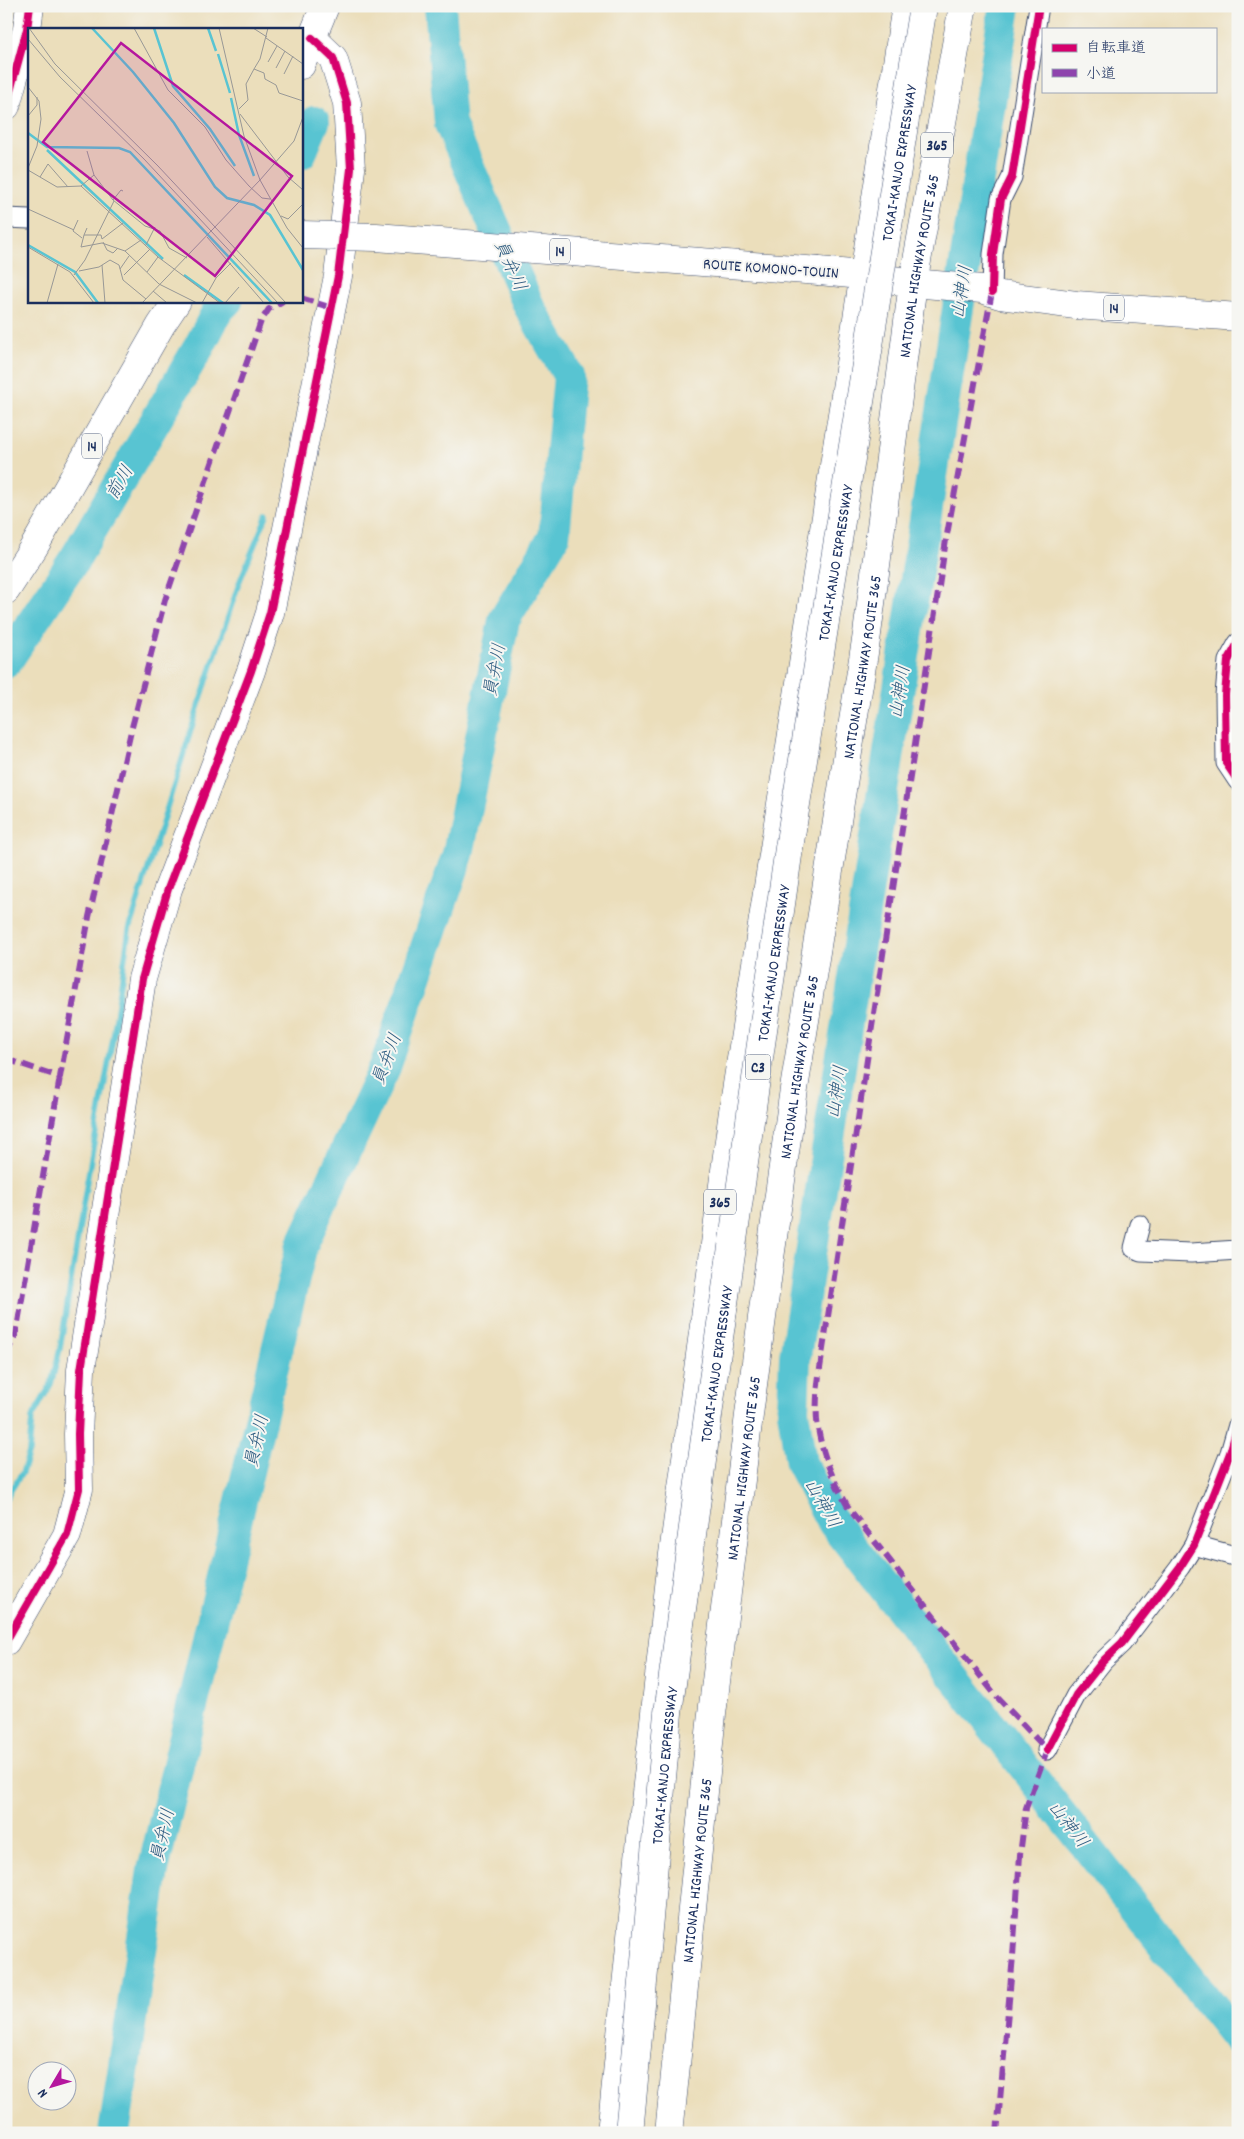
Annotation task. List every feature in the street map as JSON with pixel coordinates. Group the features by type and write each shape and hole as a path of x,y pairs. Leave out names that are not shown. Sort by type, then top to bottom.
{"main road":[{"path":"6,106 27,29 30,6"},
{"path":"302,63 325,6"},
{"name":"365","path":"611,2133 656,1699 696,1375 736,1084 862,275 906,6"},
{"name":"TOKAI-KANJO EXPRESSWAY","path":"629,2133 668,1713 709,1410 789,848 924,6"},
{"name":"NATIONAL HIGHWAY ROUTE 365","path":"669,2133 712,1714 750,1407 794,1089 922,284 962,6"},
{"path":"6,1641 67,1535 79,1489 78,1434 81,1370 142,979 168,889 251,671 270,613 338,276 351,169 347,103 333,58 312,38"},
{"name":"ROUTE KOMONO-TOUIN","path":"302,235 376,237 819,271 987,291 1000,295 1076,305 1238,317"},
{"name":"14","path":"6,590 34,547 161,325 177,302"}],"street":[{"path":"987,291 1001,198 1012,177 1039,6"},
{"path":"6,218 28,219"},
{"path":"1238,643 1228,661 1225,695 1232,762 1238,781"},
{"path":"1140,1225 1134,1248 1141,1251 1191,1253 1238,1250"},
{"path":"1047,1750 1076,1695 1103,1661 1122,1643 1180,1567 1194,1545 1230,1453 1238,1424"},
{"path":"1194,1545 1238,1557"}],"waterway":[{"name":"員弁川","path":"114,2133 153,1870 302,1245 385,1067 458,854 504,620 554,537 569,376 529,306 450,124 440,6"},
{"name":"山神川","path":"1005,6 795,1357 793,1411 801,1463 831,1520 1238,2040"},
{"name":"前川","path":"302,151 314,122"},
{"name":"前川","path":"6,662 74,560 200,345 218,310 226,302"},
{"path":"6,1498 22,1473 29,1452 32,1418 51,1384 60,1349 87,1181 113,1038 129,930 239,583 267,515"}],"marked path":[{"path":"992,292 946,540 820,1367 817,1420 821,1443 833,1478 850,1510 997,1697 1047,1750 1026,1808 1020,1855 997,2133"},
{"path":"302,298 332,308"},
{"path":"6,1059 60,1077 89,917 131,731 165,600 261,321 269,309 281,302"},
{"path":"6,1355 16,1334 60,1077"}],"cycle path":[{"path":"6,106 27,29 30,6"},
{"path":"992,292 993,254 1001,199 1012,177 1039,6"},
{"path":"6,1641 67,1535 79,1489 78,1434 81,1370 142,979 168,889 251,671 270,613 338,276 351,169 347,103 333,58 312,38"},
{"path":"1238,643 1228,661 1225,695 1226,763 1238,781"},
{"path":"1047,1750 1076,1695 1103,1661 1122,1643 1180,1567 1194,1545 1230,1453 1238,1425"}]}
